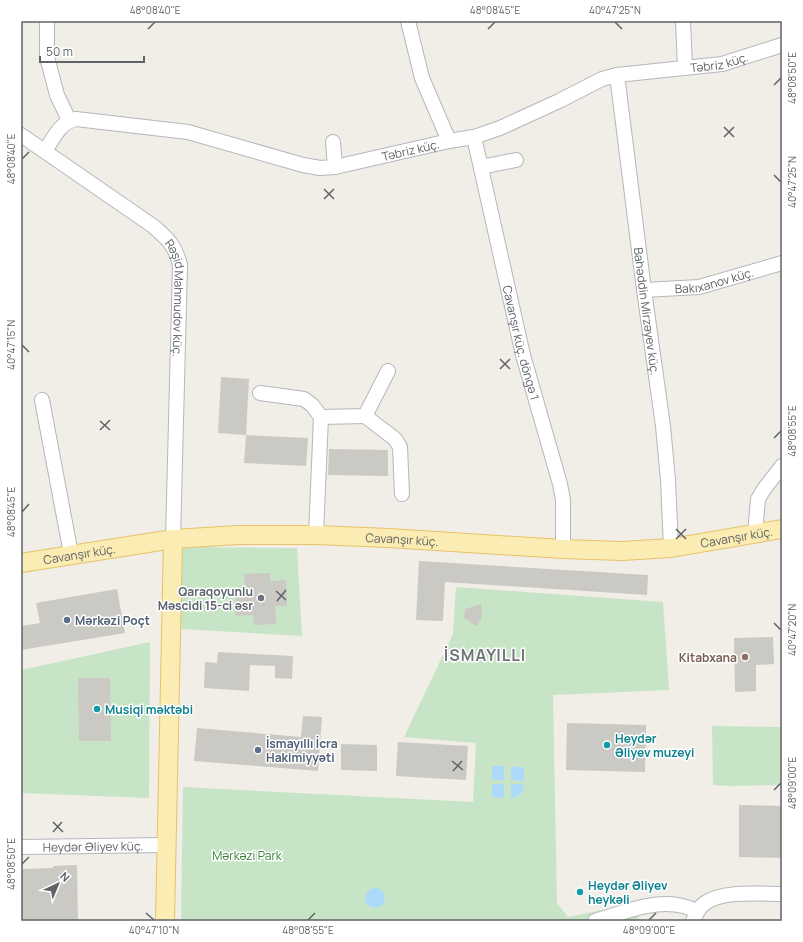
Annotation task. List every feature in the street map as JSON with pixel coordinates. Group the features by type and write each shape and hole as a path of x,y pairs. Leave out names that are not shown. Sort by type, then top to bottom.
{"main road":[{"name":"Cavanşır küç.","path":"21,563 173,539 240,535 316,535 388,538 563,549 622,551 671,548 782,529"},
{"path":"165,921 173,539"}],"street":[{"path":"45,152 61,127 69,120 57,95 47,57 47,21"},
{"path":"408,21 422,78 449,141"},
{"path":"683,21 685,67"},
{"name":"Təbriz küç.","path":"69,120 76,118 188,132 296,163 320,168 335,167 449,141 474,137 500,128 559,101 602,79 617,75 722,64 782,45"},
{"name":"Bahəddin Mirzəyev küç.","path":"617,75 663,426 668,480 671,548"},
{"name":"Rəşid Mahmudov küç.","path":"21,135 153,226 167,238 177,253 180,273 173,539"},
{"name":"Cavanşır küç. döngə 1","path":"474,137 523,355 560,484 563,507 563,549"},
{"path":"333,142 335,167"},
{"path":"481,167 516,160"},
{"name":"Bakıxanov küç.","path":"644,290 699,287 782,263"},
{"path":"365,416 388,371"},
{"path":"260,394 304,399 312,405 321,417 316,535"},
{"path":"42,400 71,554"},
{"path":"321,417 365,416 395,439 400,447 402,494"},
{"path":"754,534 758,499 782,466"},
{"name":"Heydər Əliyev küç.","path":"21,847 166,845"},
{"path":"595,921 657,905 683,906 695,916 704,904 714,898 731,895 782,894"}],"green space":[{"path":"182,547 297,548 302,636 180,629"},
{"name":"Mərkəzi Park","path":"456,587 663,602 669,690 553,695 557,903 568,917 636,903 639,921 181,921 183,787 473,802 476,743 404,737 453,634"},
{"path":"150,642 149,798 21,793 21,670"},
{"path":"712,726 782,727 782,785 713,785"}],"water":[{"path":"492,766 504,766 504,780 492,780"},
{"path":"511,767 524,767 524,781 511,780"},
{"path":"492,784 504,784 504,798 492,797"},
{"path":"511,784 524,784 521,794 517,797 511,798"},
{"path":"375,888 382,891 385,898 382,905 375,908 368,905 365,898 368,891"}],"building":[{"path":"221,377 249,379 246,435 218,433"},
{"path":"246,435 308,438 306,466 244,463"},
{"path":"329,449 388,450 388,476 328,475"},
{"path":"419,561 648,575 647,595 445,582 443,621 416,620"},
{"path":"270,573 270,581 286,580 287,606 275,606 276,624 254,625 253,615 236,616 235,594 245,594 244,574"},
{"path":"117,589 125,633 21,650 21,626 40,623 36,603"},
{"path":"481,604 481,620 476,626 464,618 465,609"},
{"path":"773,637 774,664 756,665 756,691 735,692 734,638"},
{"path":"218,652 293,656 292,679 275,678 275,666 250,665 249,691 204,688 205,662 217,663"},
{"path":"78,678 110,678 111,741 79,741"},
{"path":"303,716 322,717 318,771 194,761 197,728 301,737"},
{"path":"567,723 646,725 645,772 566,770"},
{"path":"398,742 468,746 466,780 396,776"},
{"path":"341,744 377,745 377,771 341,770"},
{"path":"739,805 782,806 782,858 739,857"},
{"path":"77,865 78,921 21,921 21,869 53,868 53,866"}],"place":[{"name":"Qaraqoyunlu Məscidi 15-ci əsr","path":"261,598"},
{"name":"Mərkəzi Poçt","path":"67,620"},
{"name":"Kitabxana","path":"745,657"},
{"name":"Musiqi məktəbi","path":"97,709"},
{"name":"Heydər Əliyev muzeyi","path":"607,745"},
{"name":"İsmayıllı İcra Hakimiyyəti","path":"258,750"},
{"name":"Heydər Əliyev heykəli","path":"580,892"}],"district":[{"name":"İSMAYILLI","path":"485,655"}]}
